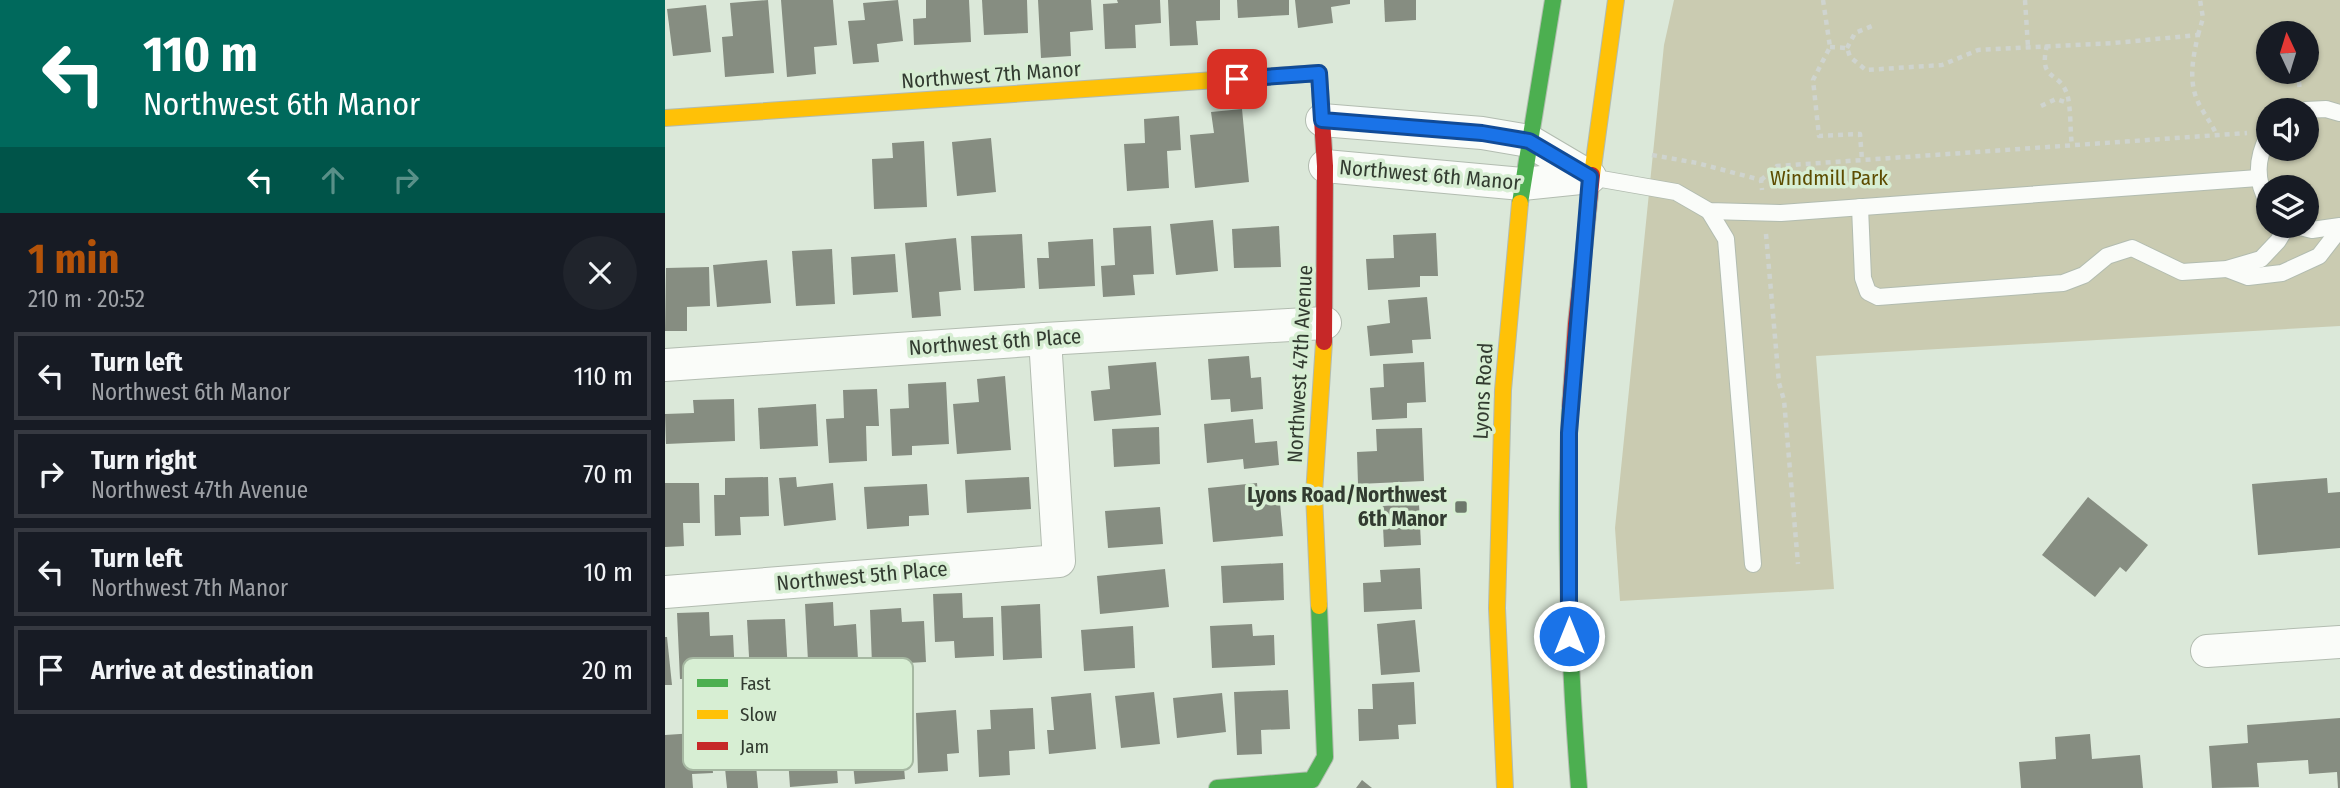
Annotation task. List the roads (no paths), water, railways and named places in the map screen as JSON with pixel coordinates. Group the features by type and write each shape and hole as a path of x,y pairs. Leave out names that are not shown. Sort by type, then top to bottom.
{"main road":[{"name":"Lyons Road","path":"1505,788 1497,608 1503,390 1522,184 1553,0"},
{"path":"1579,788 1569,674 1569,433 1590,177 1616,0"},
{"name":"Northwest 7th Manor","path":"665,118 1319,73"},
{"name":"Northwest 47th Avenue","path":"1217,788 1312,780 1325,757 1314,494 1325,323 1325,166 1319,73"}],"street":[{"name":"Northwest 6th Manor","path":"1322,120 1482,133 1529,141 1590,177"},
{"name":"Northwest 6th Manor","path":"1325,166 1522,184 1590,177"},
{"name":"Northwest 6th Place","path":"665,365 1325,323"},
{"name":"Northwest 5th Place","path":"665,592 1059,561 1045,339"},
{"path":"2207,651 2340,642"}],"lane":[{"path":"2319,109 2340,113"},
{"path":"1590,177 1677,192 1709,211 1726,239 1753,564"},
{"path":"1709,211 1764,212 1860,207 2256,178"},
{"path":"1860,207 1863,278 1868,292 1878,297 2063,283 2084,275 2107,256 2132,248 2182,272 2227,269 2261,259 2280,238"},
{"path":"2227,269 2248,277 2282,273 2319,256 2340,228"},
{"path":"2319,230 2340,228"}],"place":[{"name":"Lyons Road/Northwest 6th Manor","path":"1461,507"}],"park label":[{"name":"Windmill Park","path":"1829,178"}]}
